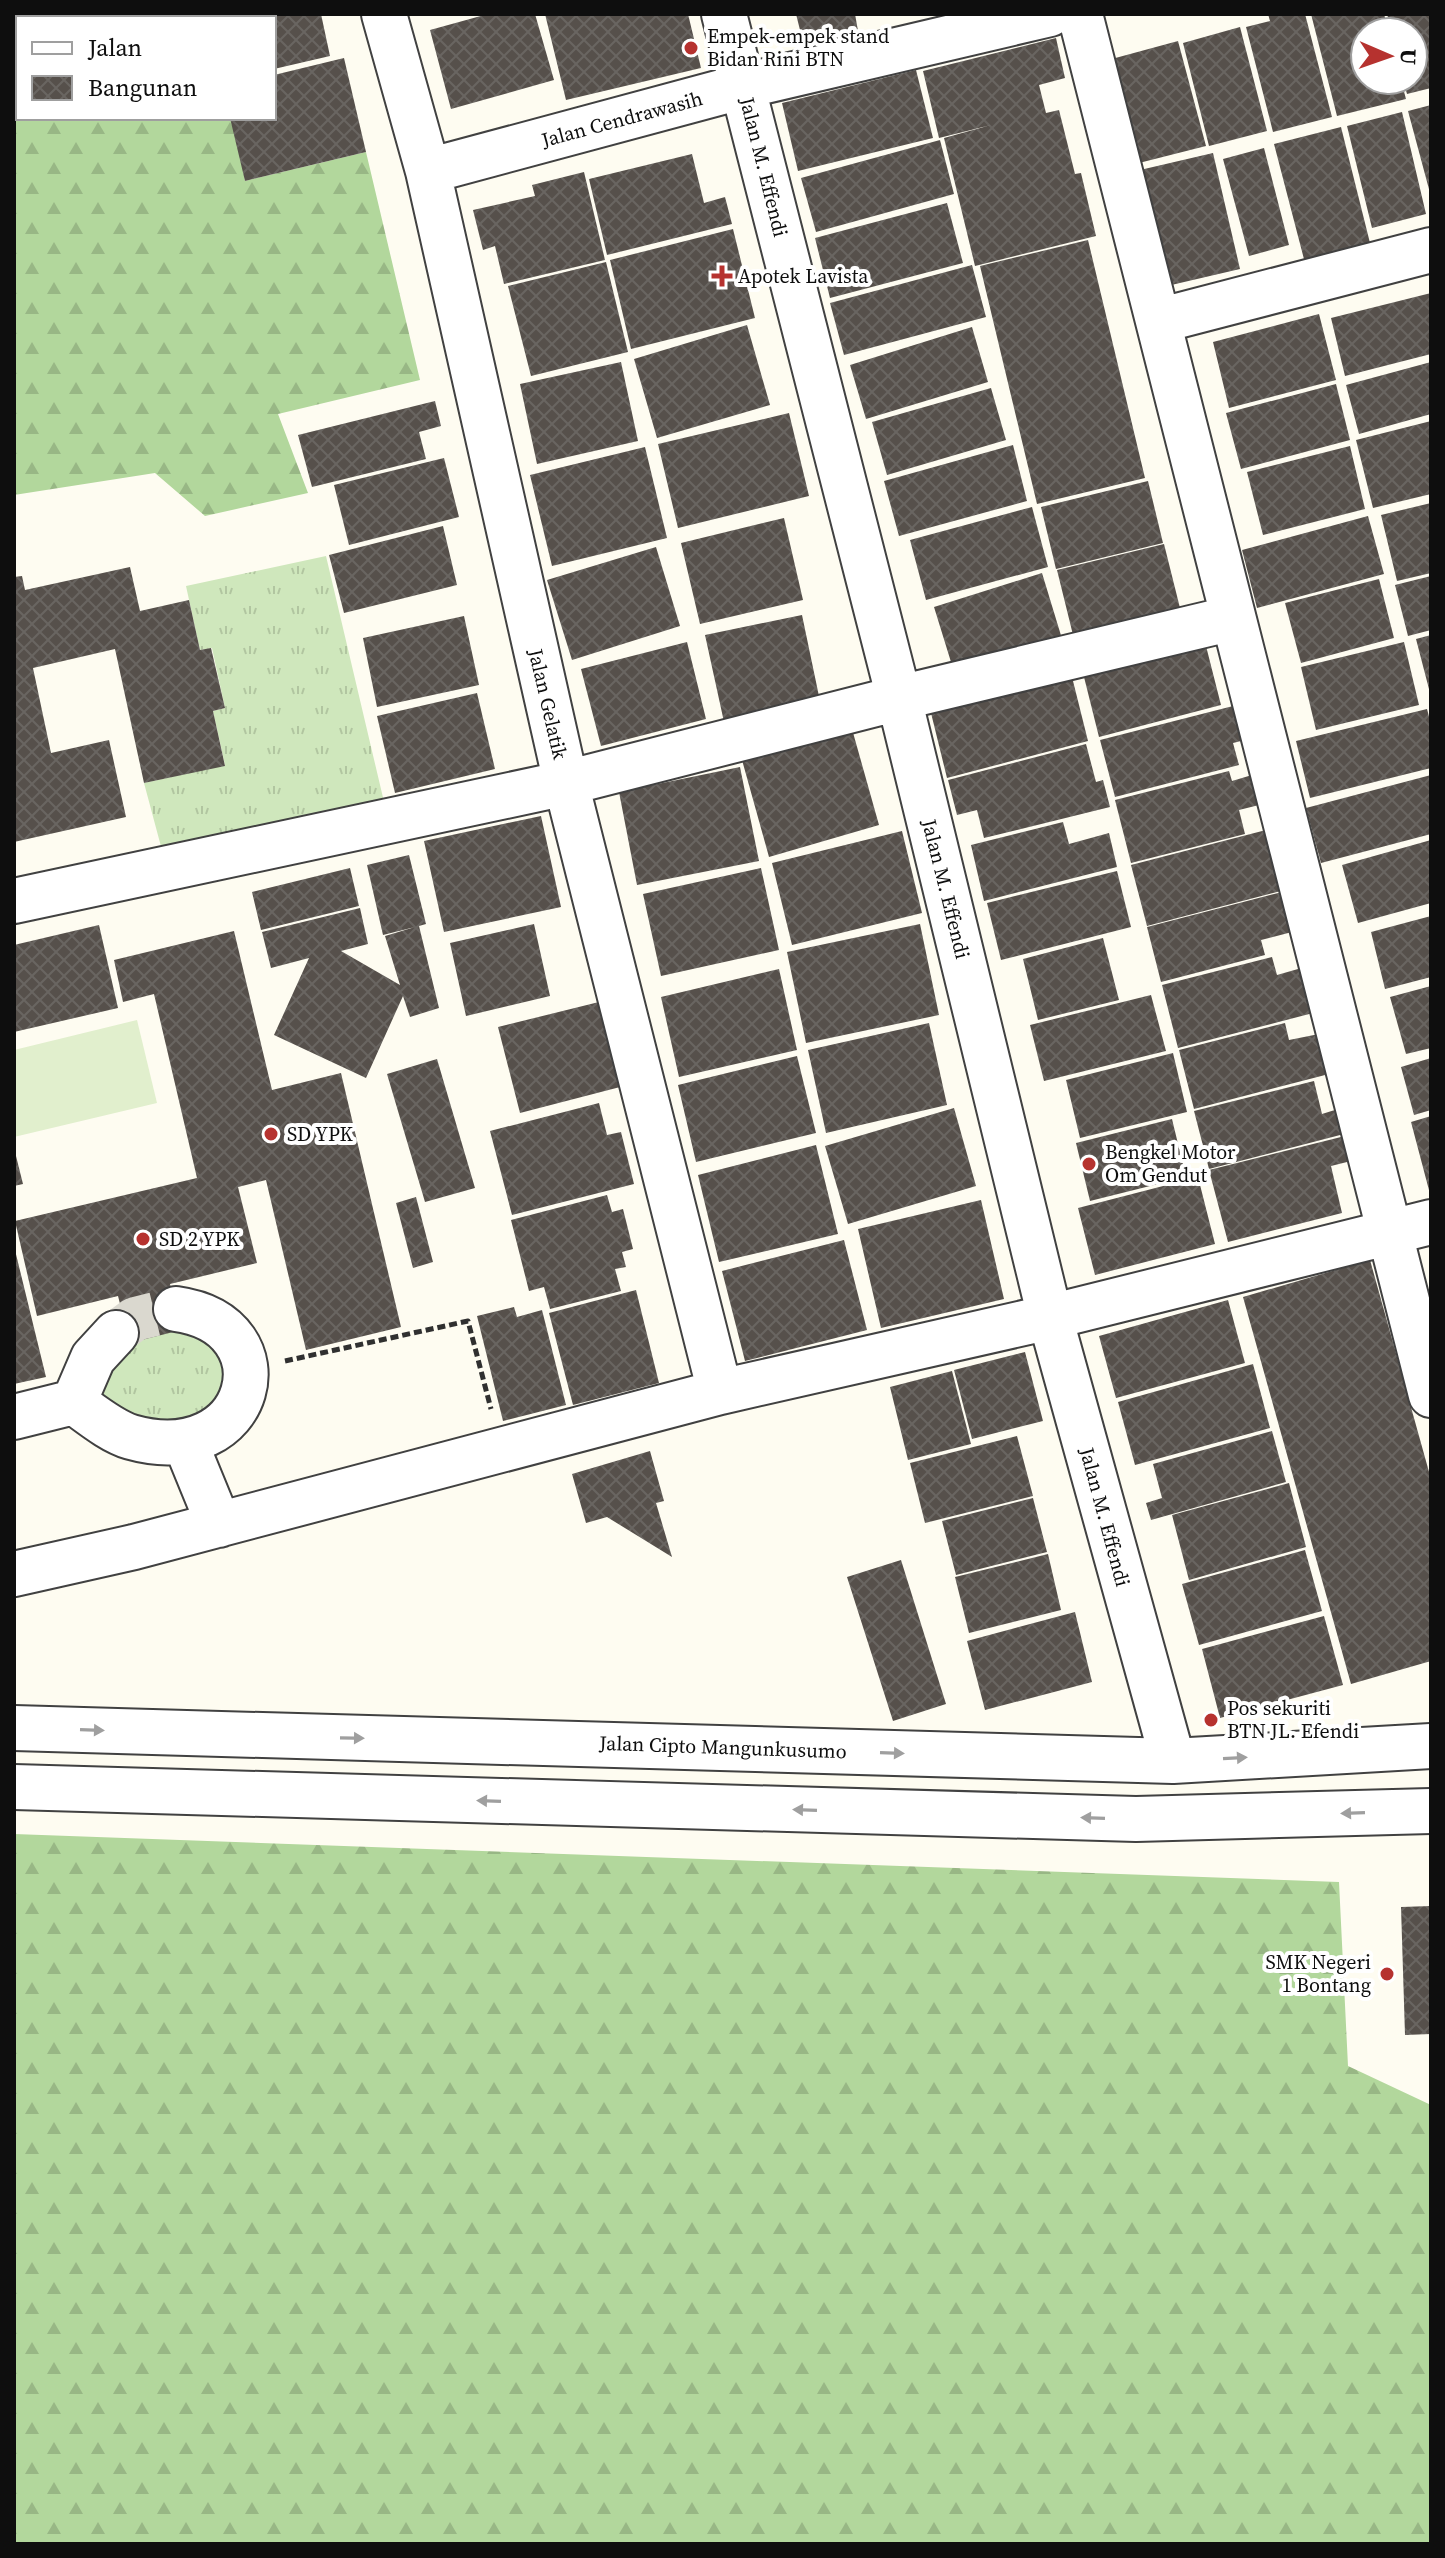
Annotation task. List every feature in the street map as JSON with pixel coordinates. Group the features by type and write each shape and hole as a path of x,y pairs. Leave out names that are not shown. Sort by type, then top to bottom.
{"street":[{"name":"Jalan Gelatik","path":"384,14 428,171 566,783 720,1392"},
{"name":"Jalan M. Effendi","path":"724,14 899,698 1050,1317 1173,1761"},
{"name":"Jalan Cendrawasih","path":"428,171 744,86 1050,14"},
{"path":"1080,14 1233,618 1410,1227 1431,1395"},
{"path":"1158,321 1431,250"},
{"path":"14,901 566,783 899,698 1233,618"},
{"path":"14,1574 134,1547 720,1392 1050,1317 1410,1227"},
{"path":"14,1417 74,1402 129,1437 185,1442 205,1437 222,1426 235,1411 244,1391 245,1371 241,1351 215,1320 197,1312 176,1309"},
{"path":"74,1402 93,1358 116,1333"},
{"path":"185,1442 219,1525"},
{"name":"Jalan Cipto Mangunkusumo","path":"14,1728 1173,1761 1431,1746"},
{"path":"534,1741 534,1802"},
{"path":"14,1787 1136,1819 1431,1811"}],"path":[{"path":"245,1371 468,1321 496,1426 531,1443"}],"green space":[{"path":"14,14 216,14 16,16 16,120 234,120 245,181 366,152 420,380 278,414 308,493 205,516 155,473 14,495"},
{"path":"326,556 385,806 163,854 144,783 225,765 213,711 225,708 212,648 200,650 186,586"},
{"path":"137,1020 157,1103 14,1137 14,1050"},
{"path":"195,1327 231,1368 215,1403 193,1421 143,1427 98,1393 121,1340"},
{"path":"14,1834 1339,1882 1348,2066 1431,2105 1431,2544 14,2544"}],"building":[{"path":"321,14 330,56 276,69 276,16 204,16"},
{"path":"488,14 535,14 554,80 451,109 430,30"},
{"path":"545,14 688,14 701,68 566,100"},
{"path":"796,14 855,14 860,42 806,54"},
{"path":"1268,14 1305,14 1332,117 1273,132 1246,27 1270,21"},
{"path":"1311,14 1384,14 1349,16 1349,96 1405,96 1406,99 1337,116"},
{"path":"1431,14 1431,88 1429,16 1388,16"},
{"path":"1240,27 1267,131 1209,146 1183,43"},
{"path":"1056,38 1065,78 1039,85 1046,113 1059,110 1075,174 1081,173 1096,236 975,266 944,138 991,125 939,138 923,71"},
{"path":"1178,41 1206,146 1135,164 1108,60"},
{"path":"344,58 366,152 245,181 230,120 276,120 276,75"},
{"path":"916,70 933,138 798,171 782,103"},
{"path":"1431,105 1431,193 1430,193 1408,111"},
{"path":"1402,112 1426,214 1372,228 1347,126"},
{"path":"1341,127 1371,247 1305,263 1274,144"},
{"path":"940,140 954,194 816,232 801,178"},
{"path":"1264,148 1289,245 1249,256 1223,159"},
{"path":"1213,153 1240,269 1167,286 1140,170"},
{"path":"692,154 704,203 725,197 732,224 607,255 589,179"},
{"path":"584,172 605,260 504,284 495,246 483,250 473,210 535,196 532,185"},
{"path":"947,203 963,263 830,298 815,238"},
{"path":"733,229 755,318 631,349 610,260"},
{"path":"1088,240 1145,478 1037,504 980,266"},
{"path":"606,262 628,352 531,376 508,286"},
{"path":"972,265 986,317 844,355 830,303"},
{"path":"1431,293 1431,354 1345,376 1331,318"},
{"path":"1319,314 1336,380 1229,408 1213,342"},
{"path":"747,325 770,405 657,438 634,359"},
{"path":"972,327 988,382 866,419 850,365"},
{"path":"621,362 638,441 537,464 520,384"},
{"path":"1431,362 1431,414 1359,434 1346,385"},
{"path":"1336,384 1350,440 1241,469 1226,413"},
{"path":"991,388 1006,440 887,475 872,422"},
{"path":"435,401 441,426 419,432 426,459 312,487 298,435"},
{"path":"789,413 809,496 678,528 658,444"},
{"path":"1431,421 1431,494 1373,508 1356,440"},
{"path":"1013,445 1027,501 899,536 884,481"},
{"path":"1350,446 1365,509 1263,535 1247,472"},
{"path":"645,447 667,538 552,566 530,475"},
{"path":"444,458 459,517 349,545 334,485"},
{"path":"1148,481 1163,543 1056,569 1041,507"},
{"path":"1431,503 1431,573 1397,581 1381,515"},
{"path":"1032,507 1048,567 926,600 910,540"},
{"path":"1368,516 1384,574 1257,608 1242,550"},
{"path":"784,518 803,600 700,624 681,543"},
{"path":"443,526 457,585 344,613 329,555"},
{"path":"1164,544 1180,608 1073,635 1057,570"},
{"path":"656,547 680,626 572,660 547,580"},
{"path":"130,567 140,611 189,600 200,650 211,648 225,708 213,711 225,766 144,783 115,649 33,668 51,753 109,740 126,817 14,842 14,577 22,576 25,590"},
{"path":"1042,573 1063,642 955,675 934,607"},
{"path":"1431,576 1431,630 1408,636 1395,585"},
{"path":"1379,579 1394,638 1301,663 1285,603"},
{"path":"802,615 820,701 724,722 705,635"},
{"path":"464,616 479,685 377,707 363,638"},
{"path":"1431,635 1431,693 1430,693 1416,639"},
{"path":"687,642 706,719 601,746 581,669"},
{"path":"1404,642 1419,705 1316,730 1301,667"},
{"path":"1206,646 1221,705 1099,737 1084,677"},
{"path":"1072,677 1088,741 947,778 931,713"},
{"path":"477,693 495,769 395,793 377,716"},
{"path":"1237,705 1245,740 1233,743 1239,765 1115,797 1100,740"},
{"path":"1427,709 1431,724 1431,768 1310,798 1296,741"},
{"path":"852,729 879,825 769,857 742,760"},
{"path":"1086,744 1096,782 1103,780 1110,807 984,838 977,810 957,815 948,780"},
{"path":"740,767 759,861 637,885 619,792"},
{"path":"1229,771 1232,781 1252,775 1259,805 1239,810 1245,834 1131,863 1115,800"},
{"path":"1431,775 1431,834 1321,863 1306,808"},
{"path":"541,816 561,907 444,932 424,841"},
{"path":"1063,822 1069,844 1109,833 1117,867 984,901 971,845"},
{"path":"1266,830 1281,891 1147,926 1131,865"},
{"path":"902,831 922,913 792,945 772,863"},
{"path":"1431,840 1431,903 1358,923 1342,865"},
{"path":"409,855 426,924 419,926 439,1008 410,1017 403,996 366,1078 274,1035 309,958 271,968 262,932 360,908 368,944 341,951 400,985 385,936 415,927 383,935 367,865"},
{"path":"350,868 359,906 261,930 252,892"},
{"path":"761,868 779,950 661,976 643,894"},
{"path":"1117,871 1131,927 1001,960 987,903"},
{"path":"1282,892 1292,932 1261,940 1265,955 1161,982 1147,927"},
{"path":"1431,916 1431,977 1385,989 1371,932"},
{"path":"534,924 550,996 466,1016 450,943"},
{"path":"920,924 939,1015 806,1043 787,952"},
{"path":"99,925 118,1008 14,1032 14,945"},
{"name":"SD YPK","path":"234,931 272,1090 341,1073 401,1327 306,1350 266,1180 238,1187 257,1263 170,1284 181,1330 130,1343 118,1296 37,1316 15,1221 197,1178 154,994 123,1002 114,960"},
{"path":"1103,938 1119,1000 1038,1020 1023,959"},
{"path":"1272,957 1277,975 1305,967 1317,1012 1178,1048 1162,985"},
{"path":"779,969 797,1050 679,1077 661,997"},
{"path":"1431,986 1431,1048 1406,1054 1390,997"},
{"path":"1151,995 1166,1051 1044,1081 1030,1025"},
{"path":"603,1001 624,1086 520,1113 498,1027"},
{"path":"929,1023 947,1105 826,1133 808,1050"},
{"path":"1285,1023 1289,1040 1319,1034 1329,1074 1194,1109 1179,1050"},
{"path":"1173,1053 1187,1112 1080,1138 1066,1080"},
{"path":"797,1056 816,1133 696,1162 678,1085"},
{"path":"1431,1058 1431,1110 1414,1115 1401,1067"},
{"path":"437,1059 475,1188 425,1202 387,1074"},
{"path":"1314,1081 1322,1114 1338,1109 1344,1134 1209,1169 1194,1111"},
{"path":"599,1103 607,1135 621,1132 634,1184 512,1215 490,1131"},
{"path":"954,1108 976,1186 848,1224 825,1146"},
{"path":"1431,1116 1431,1194 1430,1194 1411,1122"},
{"path":"1172,1119 1186,1177 1090,1201 1076,1143"},
{"path":"1345,1136 1351,1161 1331,1166 1342,1213 1228,1242 1209,1170"},
{"path":"816,1145 838,1234 719,1262 698,1175"},
{"path":"14,1153 23,1184 14,1186"},
{"path":"1198,1177 1215,1244 1095,1275 1078,1208"},
{"path":"607,1195 612,1212 623,1209 633,1249 622,1252 626,1267 615,1269 621,1291 550,1309 544,1287 529,1291 511,1220"},
{"path":"416,1197 433,1262 413,1268 396,1203"},
{"path":"981,1200 1004,1299 881,1328 858,1229"},
{"path":"844,1240 867,1330 745,1361 722,1271"},
{"path":"14,1246 46,1377 14,1384"},
{"path":"1370,1260 1431,1479 1431,1661 1351,1684 1243,1297"},
{"path":"636,1290 659,1383 573,1405 549,1313"},
{"path":"1228,1300 1245,1363 1116,1398 1099,1336"},
{"path":"514,1307 517,1317 542,1310 566,1405 503,1421 477,1316"},
{"path":"1025,1352 1043,1421 972,1439 954,1370"},
{"path":"1253,1364 1270,1428 1135,1465 1118,1402"},
{"path":"952,1371 971,1444 908,1460 890,1387"},
{"path":"1272,1431 1286,1482 1151,1520 1146,1503 1162,1498 1153,1464"},
{"path":"1017,1436 1033,1496 925,1523 910,1463"},
{"path":"650,1451 664,1501 656,1503 672,1557 607,1517 586,1523 572,1474"},
{"path":"1289,1483 1306,1547 1189,1580 1172,1515"},
{"path":"1033,1498 1047,1552 956,1575 942,1521"},
{"path":"1305,1550 1322,1611 1199,1645 1182,1584"},
{"path":"1048,1554 1061,1610 969,1633 955,1577"},
{"path":"901,1560 946,1704 893,1721 847,1577"},
{"path":"1075,1612 1092,1682 985,1710 967,1641"},
{"path":"1324,1616 1343,1685 1220,1718 1202,1649"},
{"path":"1431,1906 1431,2034 1405,2035 1401,1907"}],"tunnel":[{"path":"116,1333 135,1319 176,1309"}],"place":[{"name":"Empek-empek stand Bidan Rini BTN","path":"691,48"},
{"name":"Apotek Lavista","path":"722,276"},
{"name":"SD YPK","path":"271,1134"},
{"name":"Bengkel Motor Om Gendut","path":"1089,1164"},
{"name":"SD 2 YPK","path":"143,1239"},
{"name":"Pos sekuriti BTN JL. Efendi","path":"1211,1720"},
{"name":"SMK Negeri 1 Bontang","path":"1387,1974"}]}
